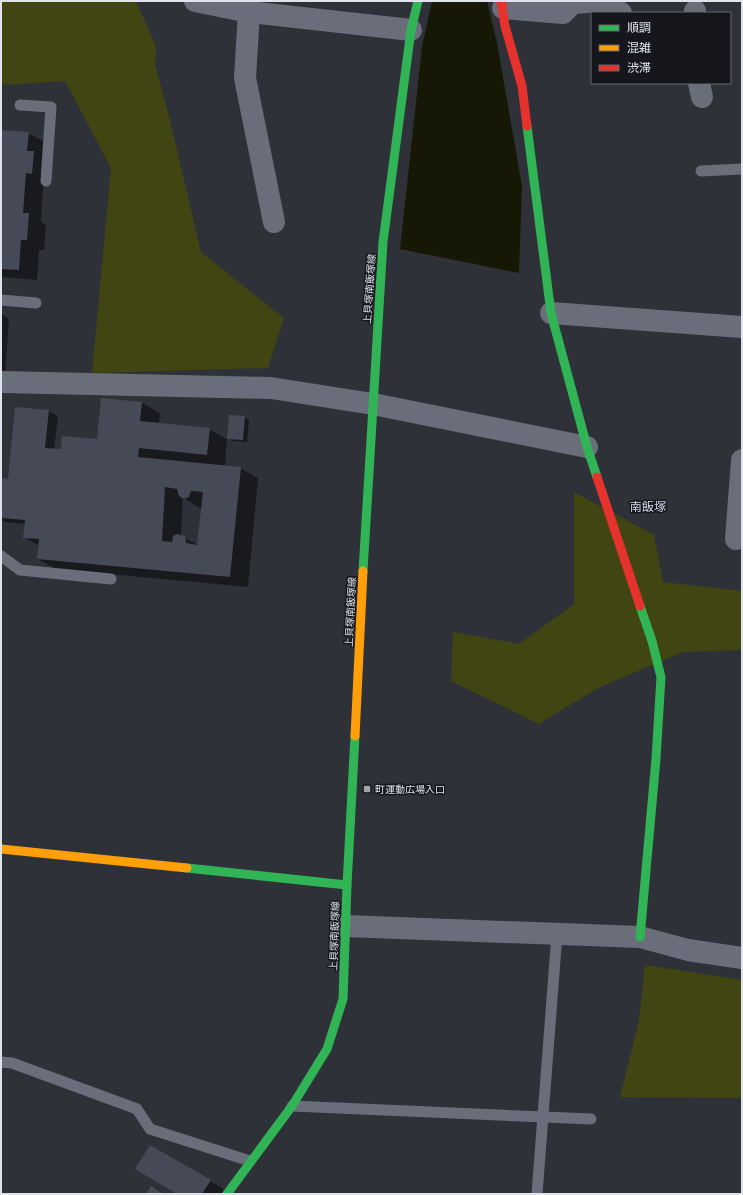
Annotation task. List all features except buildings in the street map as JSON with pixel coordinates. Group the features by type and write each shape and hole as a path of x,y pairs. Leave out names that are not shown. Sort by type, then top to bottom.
{"street":[{"path":"194,1 249,12 411,30"},
{"name":"上貝塚南飯塚線","path":"228,1194 250,1161 292,1106 327,1049 343,999 347,885 383,242 411,30 418,1"},
{"path":"619,12 602,1 573,2 563,13 502,4 505,26 522,86 550,313 587,447 652,641 661,677 656,760 640,937"},
{"path":"249,12 245,78 274,222"},
{"path":"550,313 742,327"},
{"path":"1,382 271,388 373,404 587,447"},
{"path":"736,539 742,460"},
{"path":"1,849 347,885"},
{"path":"345,926 640,937 688,950 742,958"}],"lane":[{"path":"20,105 51,107 46,181"},
{"path":"701,171 742,169"},
{"path":"1,300 36,303"},
{"path":"1,556 20,570 111,579"},
{"path":"537,1194 557,934"},
{"path":"1,1062 12,1063 137,1109 150,1128 250,1161"},
{"path":"292,1106 591,1119"}],"green space":[{"path":"1,1 136,1 156,47 155,64 170,120 201,252 284,318 268,368 92,373 111,168 65,81 1,85"},
{"path":"574,492 654,535 663,582 742,591 742,650 683,652 598,688 539,724 451,681 453,632 519,644 574,604"},
{"path":"645,965 742,980 742,1098 620,1097 639,1020"}],"shaded area":[{"path":"432,1 487,1 497,43 522,186 519,273 400,249 422,47"}],"traffic: fast":[{"path":"363,571 383,242 411,30 418,1"},
{"path":"527,126 551,313 587,447 597,477"},
{"path":"640,606 652,641 661,677 656,759 640,937"},
{"path":"227,1194 292,1106 327,1049 343,999 347,885 355,736"},
{"path":"187,868 347,885"}],"traffic: slow":[{"path":"355,736 363,571"},
{"path":"1,849 187,868"}],"traffic: jam":[{"path":"501,1 505,26 522,86 527,126"},
{"path":"597,477 640,606"}],"place":[{"name":"町運動広場入口","path":"367,789"}],"district":[{"name":"南飯塚","path":"648,506"}]}
